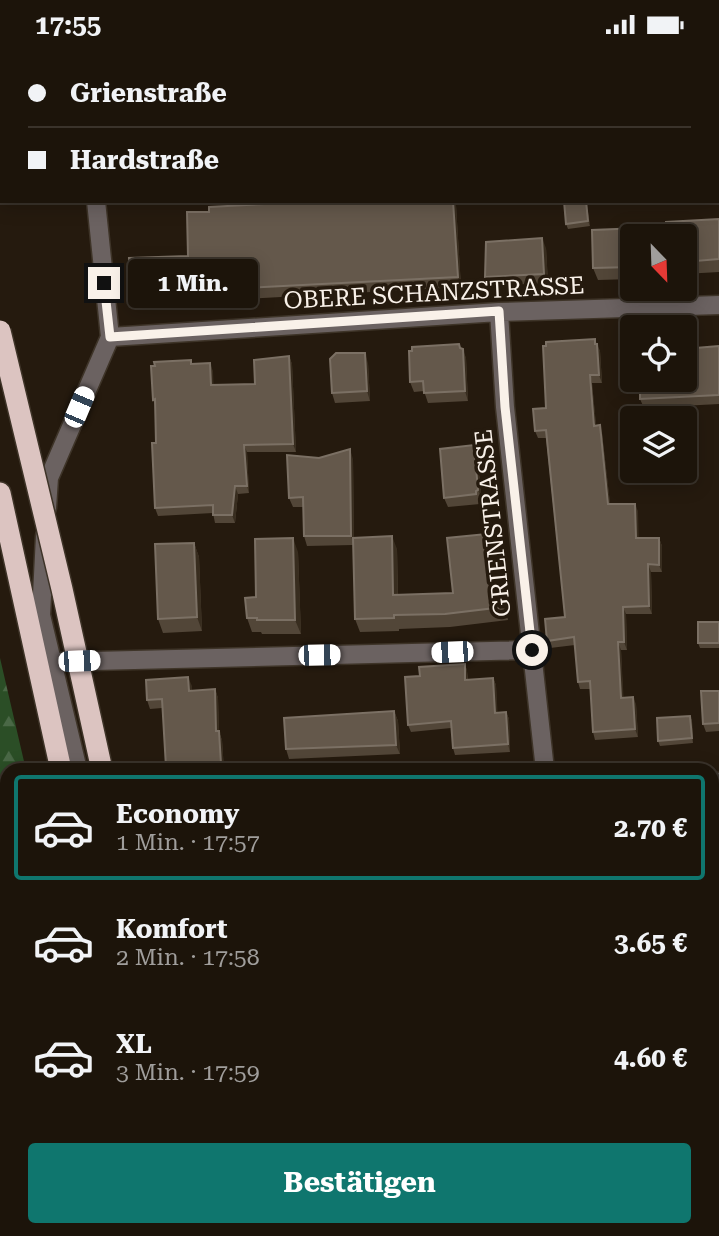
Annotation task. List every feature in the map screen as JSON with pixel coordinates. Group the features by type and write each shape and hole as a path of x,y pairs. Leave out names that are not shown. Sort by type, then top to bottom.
{"highway":[{"path":"0,331 100,763"},
{"path":"0,493 59,763"}],"street":[{"path":"76,763 41,615 48,478 110,337 96,203"},
{"name":"OBERE SCHANZSTRASSE","path":"110,337 499,311 719,305"},
{"name":"GRIENSTRASSE","path":"499,311 505,407 544,763"},
{"path":"53,661 532,650"}],"green space":[{"path":"0,658 24,763 0,763"}],"building":[{"path":"453,203 458,277 131,294 129,258 188,256 187,212 209,212 209,207"},
{"path":"564,203 586,203 588,221 566,224"},
{"path":"719,219 719,259 697,261 697,224 666,222"},
{"path":"620,229 620,267 593,268 592,230"},
{"path":"542,238 544,274 485,277 486,242"},
{"path":"595,339 599,375 590,375 594,426 600,425 608,504 635,504 636,538 659,538 659,565 648,564 649,606 623,607 624,642 618,642 621,698 633,697 635,729 593,732 590,681 578,682 574,637 547,641 545,619 565,617 546,430 535,431 533,409 546,408 543,346 546,346 546,342"},
{"path":"459,344 463,349 465,391 424,393 423,381 410,382 409,351 412,351 412,347"},
{"path":"719,346 719,395 640,399 640,392 697,392 697,348"},
{"path":"336,353 365,353 367,391 332,393 330,359"},
{"path":"289,356 293,444 244,445 247,486 235,486 232,515 213,515 213,505 155,508 152,443 156,443 155,399 153,400 151,366 155,366 154,362 191,360 191,364 210,363 211,385 255,384 254,360"},
{"path":"474,445 478,490 476,494 444,498 440,449"},
{"path":"350,449 351,536 304,536 303,497 289,498 287,455 319,458"},
{"path":"486,534 493,593 502,592 503,607 445,614 355,619 353,538 392,536 393,595 453,593 447,538"},
{"path":"293,538 295,620 247,618 245,598 256,597 255,539"},
{"path":"194,543 197,617 158,619 155,544"},
{"path":"698,622 719,622 719,643 698,643"},
{"path":"465,664 465,680 493,678 495,713 506,712 508,744 453,748 451,721 408,725 405,677 420,676 419,667"},
{"path":"188,677 189,691 215,689 216,731 219,731 221,763 166,763 162,699 147,700 146,680"},
{"path":"701,691 719,691 719,723 703,724"},
{"path":"394,711 396,745 286,749 284,718"},
{"path":"690,716 692,738 658,741 657,718"}],"route":[{"path":"104,283 110,337 499,311 505,407 532,650"}]}
